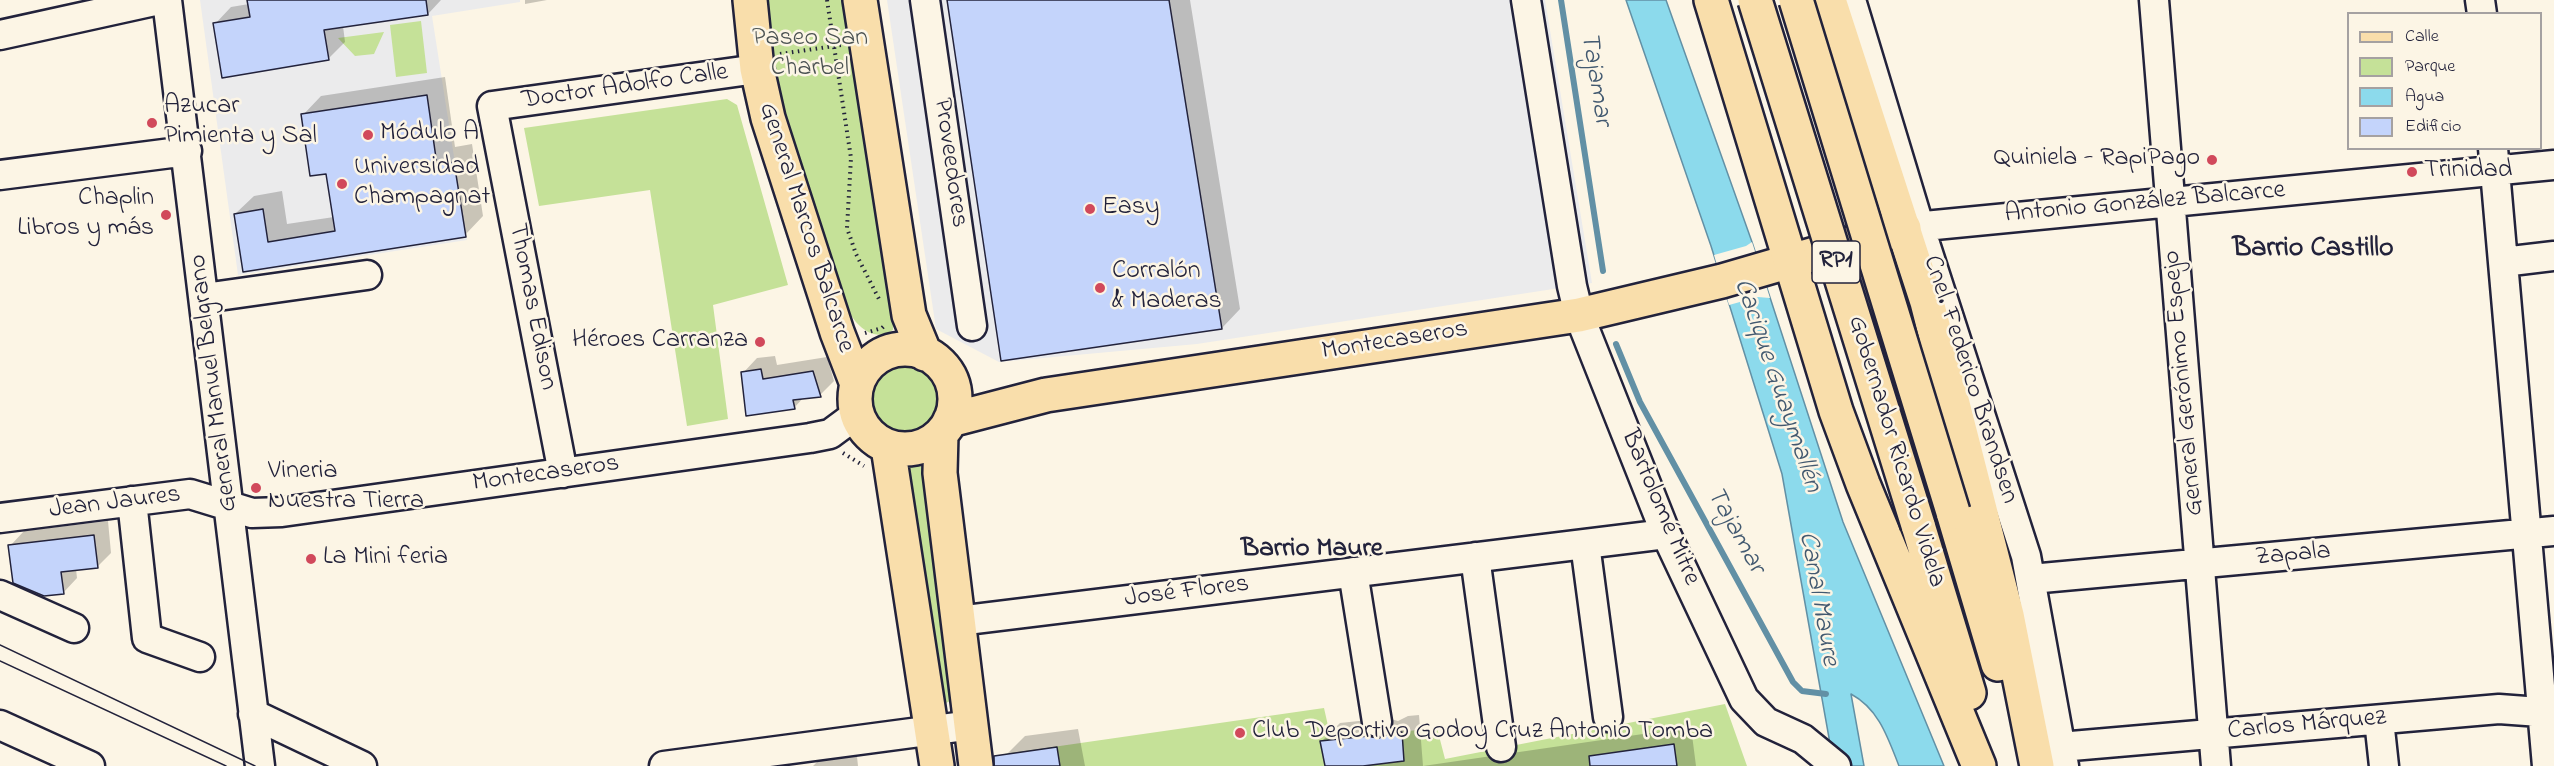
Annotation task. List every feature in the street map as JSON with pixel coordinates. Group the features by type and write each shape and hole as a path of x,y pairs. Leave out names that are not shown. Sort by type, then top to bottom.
{"main road":[{"name":"General Marcos Balcarce","path":"750,0 756,63 768,118 857,399"},
{"path":"860,0 909,315 932,358 954,388 954,409 945,427 940,473 976,766"},
{"path":"1711,0 1754,272 1836,411 1863,484 1979,766"},
{"name":"Gobernador Ricardo Videla","path":"1755,0 1991,766"},
{"name":"Gobernador Ricardo Videla","path":"1796,0 2029,766"},
{"path":"1829,0 1912,227 1927,302 1996,568 2054,760"},
{"name":"Antonio González Balcarce","path":"1754,272 1912,227"},
{"name":"Montecaseros","path":"945,427 1046,395 1580,315 1754,272"},
{"path":"932,358 904,350 885,354 866,368 857,399 868,434 888,447 907,449 919,447 945,427"},
{"name":"Montecaseros","path":"932,358 984,389 1046,395"},
{"path":"888,447 937,766"}],"street":[{"path":"0,35 159,0"},
{"name":"General Manuel Belgrano","path":"167,0 260,766"},
{"name":"Proveedores","path":"925,0 972,326"},
{"name":"Bartolomé Mitre","path":"1526,0 1572,286 1580,315 1666,534 1744,699 1766,722 1803,739 1835,765"},
{"name":"Cnel. Federico Brandsen","path":"1851,0 1912,227 2026,556 2031,579 2054,760"},
{"name":"General Gerónimo Espejo","path":"2154,0 2216,766"},
{"name":"Doctor Adolfo Calle","path":"492,106 756,63"},
{"name":"Thomas Edison","path":"492,106 563,473"},
{"path":"0,175 187,151"},
{"path":"2494,160 2526,534 2548,714 2547,766"},
{"name":"Antonio González Balcarce","path":"1912,227 2171,202 2494,160 2554,165"},
{"path":"2503,262 2554,256"},
{"path":"204,298 367,275"},
{"name":"Montecaseros","path":"229,504 252,513 266,514 830,434 857,399"},
{"name":"Jean Jaures","path":"0,518 190,494 229,504"},
{"path":"132,501 147,638 200,657"},
{"name":"Zapala","path":"2031,579 2554,531"},
{"name":"José Flores","path":"958,621 1666,534"},
{"path":"1585,544 1608,717"},
{"path":"1474,557 1501,747"},
{"path":"1353,572 1377,722"},
{"path":"0,595 74,628"},
{"name":"Carlos Márquez","path":"2054,760 2213,734 2499,709 2548,714"},
{"path":"253,714 362,766"},
{"path":"2379,720 2384,766"},
{"path":"0,725 90,766"},
{"path":"664,766 972,725"}],"path":[{"path":"756,63 867,40"}],"shaded area":[{"name":"Universidad Champagnat","path":"200,0 520,0 520,2 432,16 467,240 238,275"},
{"path":"887,0 1545,0 1592,283 1197,344 999,362 936,329"}],"green space":[{"name":"Paseo San Charbel","path":"763,0 845,0 893,322 893,330 886,334 878,335 865,330 849,313 846,306 769,67"},
{"path":"421,21 427,73 396,77 390,25"},
{"path":"384,32 374,54 355,56 338,38"},
{"path":"727,99 737,105 788,285 713,305 728,419 687,426 650,190 539,206 524,128"},
{"path":"905,362 926,368 936,378 942,399 936,420 926,430 905,436 884,430 874,420 868,399 874,378 884,368"},
{"path":"926,459 952,700 944,704 940,704 905,462"},
{"name":"Club Deportivo Godoy Cruz Antonio Tomba","path":"1725,704 1747,766 1006,766 1004,754 1324,708 1331,739 1437,728 1445,759"}],"water":[{"path":"1626,0 1666,0 1752,242 1843,522 1944,766 1899,766 1876,716 1861,700 1851,694 1864,766 1834,766 1782,474 1711,246"}],"pier":[{"path":"1752,242 1770,298 1758,297 1729,305 1714,255 1746,246"}],"building":[{"path":"247,0 426,0 428,15 324,30 329,60 222,78 213,23 250,17"},
{"name":"Easy","path":"947,0 1169,0 1222,329 1001,361"},
{"path":"427,95 437,165 454,162 466,237 243,272 234,214 263,209 268,242 335,231 326,174 310,176 301,114"},
{"path":"761,369 763,379 813,371 821,397 793,400 795,409 746,416 741,372"},
{"path":"94,535 98,568 61,572 64,594 44,596 13,583 8,545"},
{"path":"1402,732 1404,761 1363,766 1325,766 1320,741 1368,736 1379,738 1389,733"},
{"path":"1674,744 1677,766 1590,766 1589,756"},
{"path":"1057,747 1060,766 994,766 994,756"}],"waterway":[{"name":"Tajamar","path":"1561,0 1603,271"},
{"name":"Tajamar","path":"1616,344 1640,402 1793,682 1802,691 1826,694"}],"tram line":[{"path":"0,645 255,766"},
{"path":"0,661 226,766"}],"place":[{"name":"Azucar Pimienta y Sal","path":"152,123"},
{"name":"Módulo A","path":"368,135"},
{"name":"Quiniela - RapiPago","path":"2212,160"},
{"name":"Trinidad","path":"2412,172"},
{"name":"Universidad Champagnat","path":"342,184"},
{"name":"Easy","path":"1090,209"},
{"name":"Chaplin Libros y más","path":"166,215"},
{"name":"Corralón & Maderas","path":"1100,288"},
{"name":"Héroes Carranza","path":"760,342"},
{"name":"Vineria Nuestra Tierra","path":"256,488"},
{"name":"La Mini feria","path":"311,559"},
{"name":"Club Deportivo Godoy Cruz Antonio Tomba","path":"1240,733"}],"district":[{"name":"Barrio Castillo","path":"2313,250"},
{"name":"Barrio Maure","path":"1312,551"}],"water label":[{"name":"Cacique Guaymallén","path":"1776,386"},
{"name":"Canal Maure","path":"1817,599"}]}
